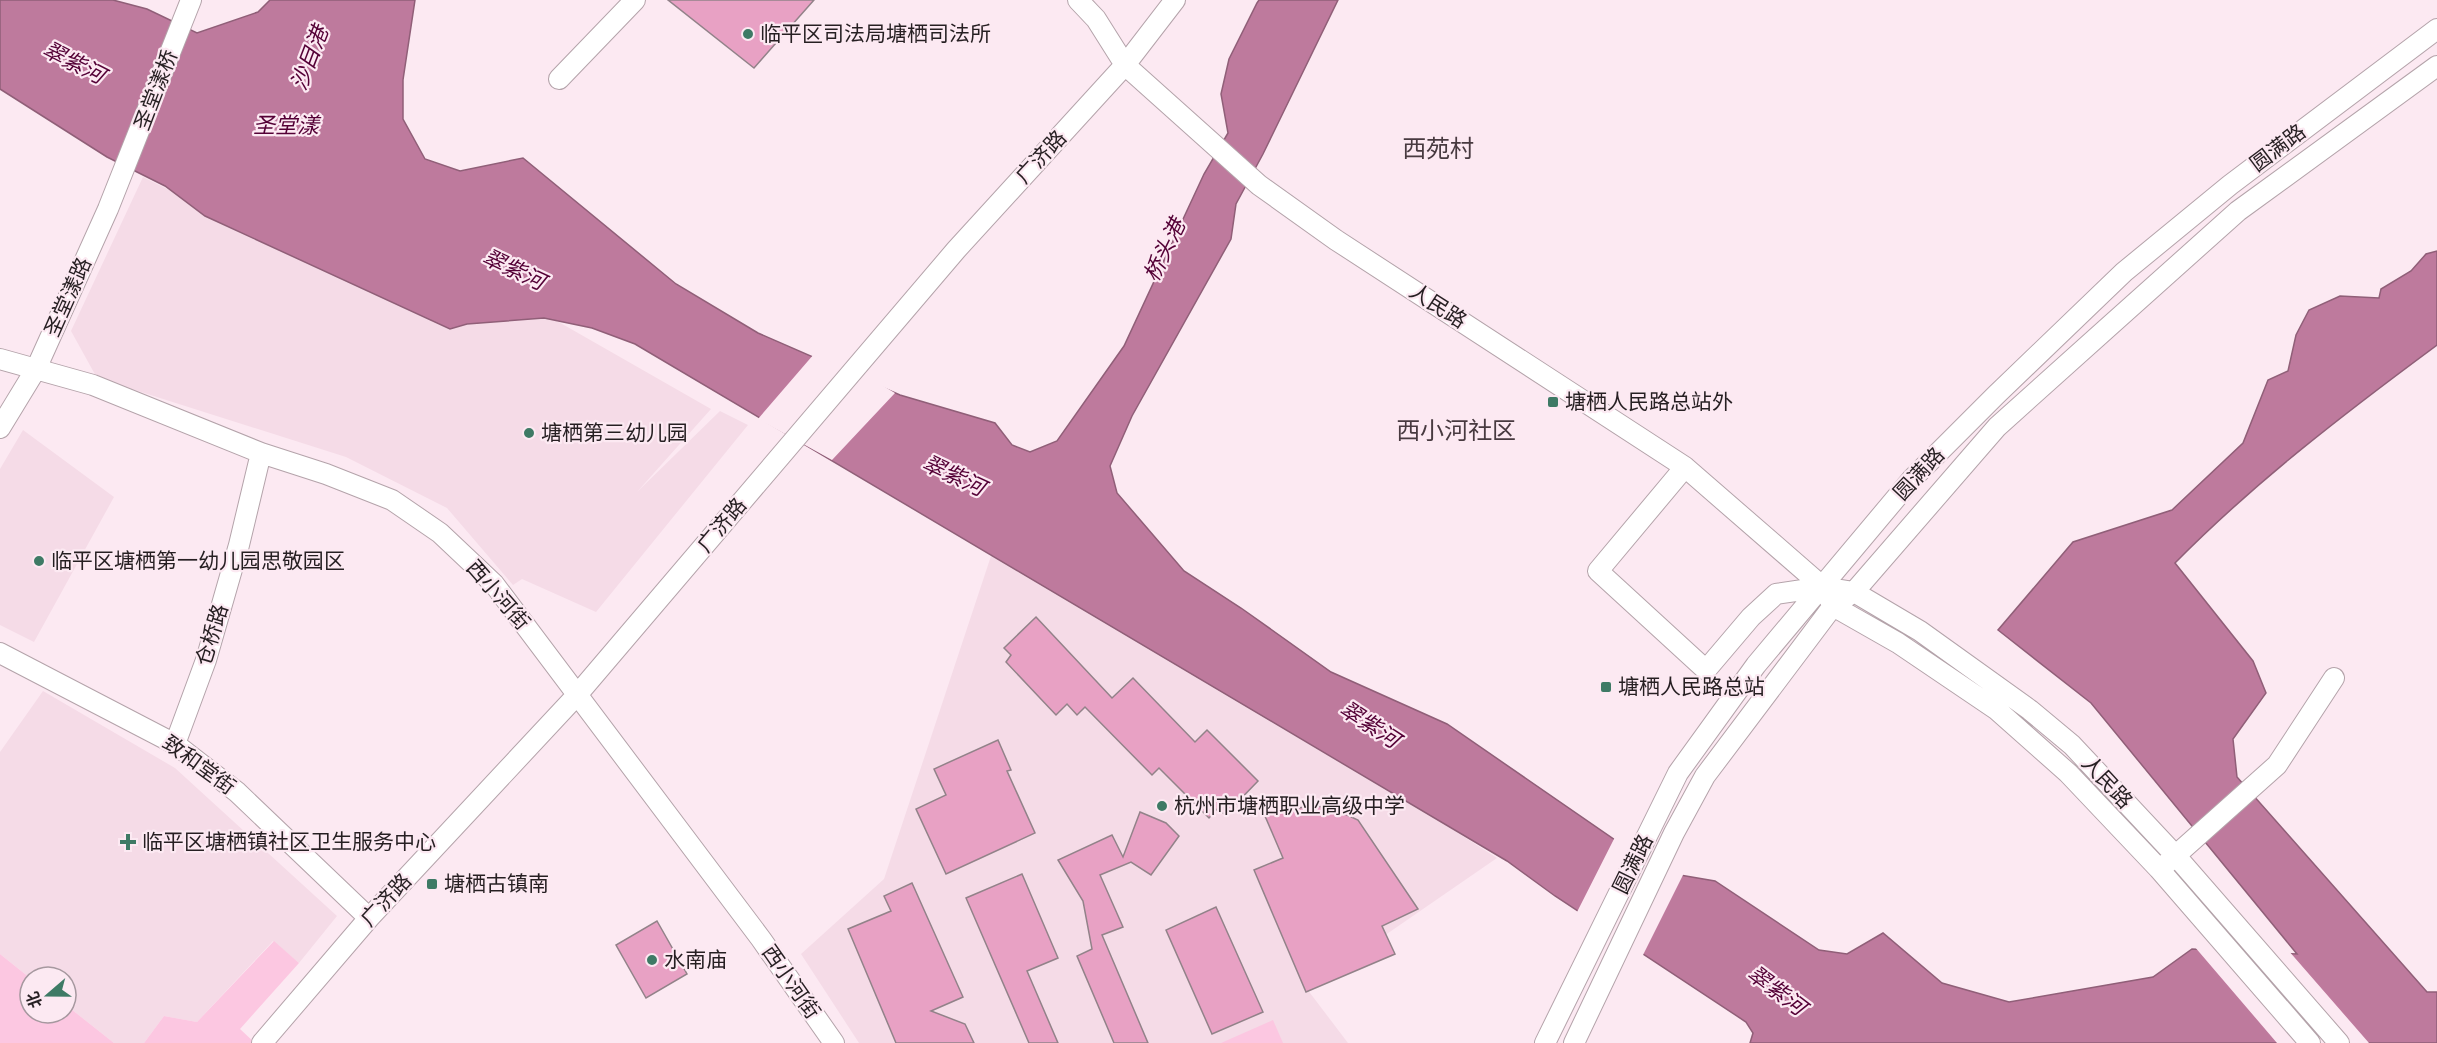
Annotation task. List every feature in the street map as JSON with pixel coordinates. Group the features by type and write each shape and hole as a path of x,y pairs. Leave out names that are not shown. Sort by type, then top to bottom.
{"street":[{"path":"559,79 634,0"},
{"name":"人民路","path":"1078,0 1096,19 1125,65 1259,185 1336,240 1685,467 1823,587 1833,606 1898,643 1997,710 2068,773 2159,869 2310,1043"},
{"name":"广济路","path":"262,1043 369,918 577,695 956,250 1125,65 1175,0"},
{"name":"圣堂漾桥","path":"127,162 187,9"},
{"name":"圆满路","path":"1545,1043 1678,773 1756,665 1912,479 2124,272 2230,185 2437,28"},
{"name":"圆满路","path":"1574,1043 1674,833 1705,776 1833,606 1854,592 1997,427 2088,345 2238,212 2437,66"},
{"name":"圣堂漾路","path":"0,428 36,369 127,162"},
{"name":"西小河街","path":"0,359 93,385 261,453 326,474 392,500 440,533 494,584 761,939 834,1043"},
{"name":"仓桥路","path":"176,744 206,660 261,453"},
{"path":"1685,467 1598,571 1706,670 1751,617 1776,594 1823,587"},
{"name":"人民路","path":"1823,587 1854,592 1920,631 2030,710 2072,745 2176,856 2339,1043"},
{"name":"致和堂街","path":"0,653 176,744 237,792 369,918"},
{"path":"2159,869 2277,765 2334,678"}],"shaded area":[{"path":"143,177 439,324 543,313 711,409 637,492 720,411 748,425 596,612 522,579 513,585 447,508 346,457 97,378 71,331"},
{"name":"临平区塘栖第一幼儿园思敬园区","path":"23,430 114,497 34,642 0,625 0,469"},
{"name":"杭州市塘栖职业高级中学","path":"992,553 1335,754 1497,858 1307,989 1348,1043 859,1043 801,954 884,879"},
{"name":"临平区塘栖镇社区卫生服务中心","path":"43,691 175,768 337,916 299,963 273,941 197,1022 164,1016 144,1043 114,1043 78,1014 78,965 18,965 18,968 0,954 0,752"},
{"path":"274,941 299,963 240,1029 255,1043 144,1043 164,1016 197,1022"},
{"path":"0,954 18,968 18,1025 78,1025 78,1014 114,1043 0,1043"},
{"path":"1273,1020 1283,1043 1221,1043"}],"water":[{"path":"0,0 113,0 147,9 197,33 258,12 270,0 415,0 403,80 403,119 425,159 460,171 523,158 676,284 758,333 900,395 995,423 1012,445 1030,452 1057,441 1124,346 1204,174 1228,133 1221,94 1229,59 1259,0 1338,0 1236,204 1231,239 1132,416 1110,466 1117,493 1184,571 1331,672 1447,724 1650,864 1680,875 1715,881 1819,950 1847,954 1883,933 1942,983 2009,1002 2153,977 2192,949 2297,954 2091,703 1998,630 2073,542 2172,510 2243,443 2268,380 2288,371 2296,335 2309,310 2340,296 2379,298 2381,289 2411,271 2426,254 2437,251 2437,345 2368,396 2269,476 2175,563 2253,661 2266,693 2233,739 2237,777 2427,992 2437,992 2437,1043 1750,1043 1753,1033 1746,1022 1555,896 1507,861 635,344 592,328 544,318 467,324 450,329 205,216 165,186 107,157 0,89"}],"pier":[{"path":"814,354 875,381 895,393 832,460 758,419"},
{"path":"1616,835 1651,861 1684,873 1642,957 1576,914"},
{"path":"2194,946 2288,950 2369,1043 2277,1043"}],"building":[{"name":"临平区司法局塘栖司法所","path":"668,0 814,0 754,68"},
{"path":"1036,617 1112,698 1133,678 1195,742 1207,730 1258,781 1225,815 1218,808 1209,818 1159,768 1152,775 1085,707 1077,715 1067,704 1056,715 1006,662 1011,655 1004,648"},
{"path":"998,740 1011,770 1007,771 1035,833 946,874 916,809 946,795 934,769"},
{"path":"1288,805 1289,810 1313,805 1336,810 1358,820 1418,909 1382,926 1395,954 1306,992 1254,870 1283,858 1265,816"},
{"path":"1140,812 1166,823 1179,836 1151,875 1131,862 1100,875 1123,927 1102,935 1148,1043 1114,1043 1077,956 1092,949 1083,901 1058,860 1112,835 1123,857"},
{"path":"1022,874 1058,958 1027,971 1058,1043 1029,1043 966,898"},
{"path":"912,883 963,997 931,1011 965,1024 974,1043 896,1043 848,929 891,911 884,896"},
{"path":"1216,907 1263,1012 1212,1034 1166,930"},
{"name":"水南庙","path":"657,921 687,974 646,998 616,945"}],"place":[{"name":"临平区司法局塘栖司法所","path":"748,34"},
{"name":"塘栖人民路总站外","path":"1553,402"},
{"name":"塘栖第三幼儿园","path":"529,433"},
{"name":"临平区塘栖第一幼儿园思敬园区","path":"39,561"},
{"name":"塘栖人民路总站","path":"1606,687"},
{"name":"杭州市塘栖职业高级中学","path":"1162,806"},
{"name":"临平区塘栖镇社区卫生服务中心","path":"128,842"},
{"name":"塘栖古镇南","path":"432,884"},
{"name":"水南庙","path":"652,960"}],"district":[{"name":"西苑村","path":"1438,149"},
{"name":"西小河社区","path":"1456,431"}],"water label":[{"name":"沙目港","path":"309,58"},
{"name":"翠紫河","path":"74,62"},
{"name":"圣堂漾","path":"286,125"},
{"name":"桥头港","path":"1164,250"},
{"name":"翠紫河","path":"514,269"},
{"name":"翠紫河","path":"954,475"},
{"name":"翠紫河","path":"1370,724"},
{"name":"翠紫河","path":"1777,990"}]}
